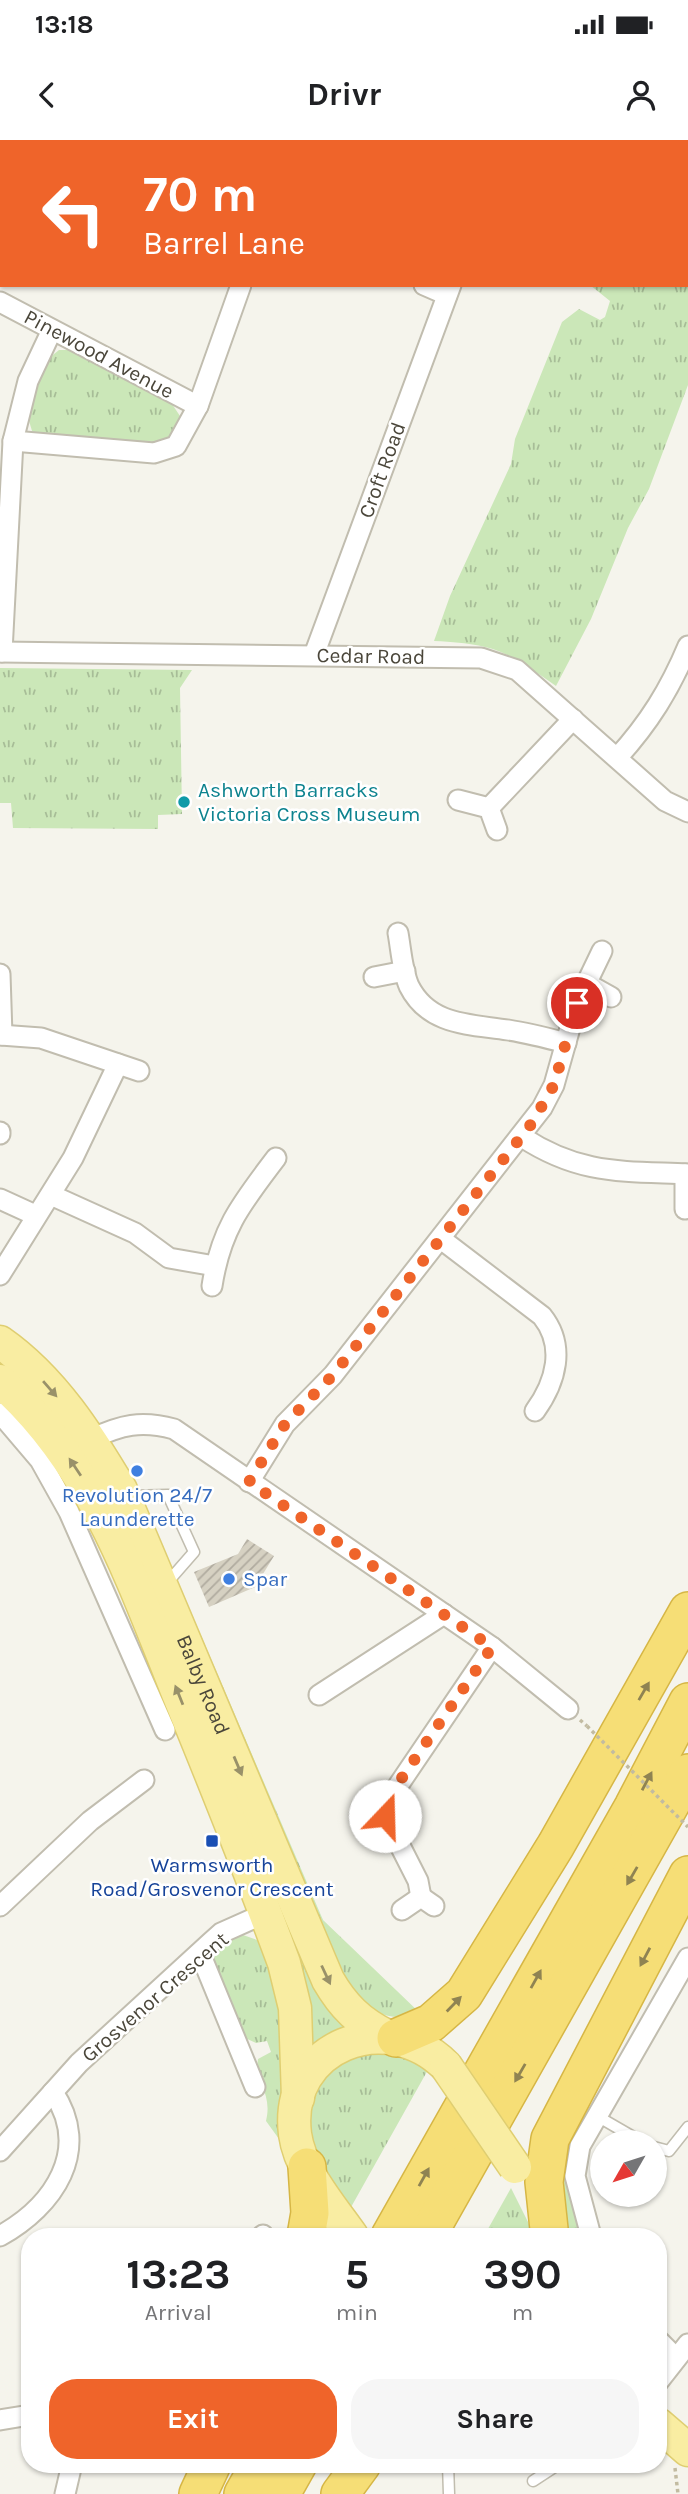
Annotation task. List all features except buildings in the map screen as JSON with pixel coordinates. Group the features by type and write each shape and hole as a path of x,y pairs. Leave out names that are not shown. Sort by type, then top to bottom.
{"highway":[{"path":"392,2037 431,2023 464,1994 556,1845 688,1611"},
{"path":"395,2228 633,1807 688,1702"},
{"path":"432,2228 688,1773"},
{"path":"550,2228 544,2175 550,2139 688,1875"},
{"path":"307,2167 310,2191 307,2228"},
{"path":"198,2494 208,2473"},
{"path":"243,2494 255,2473"},
{"path":"281,2494 293,2473"},
{"path":"340,2494 355,2473"}],"main road":[{"name":"Balby Road","path":"0,1342 37,1374 91,1439 123,1496 328,1980 356,2018 392,2037 424,2048 446,2066 531,2191 549,2228"},
{"name":"Balby Road","path":"0,1381 47,1429 77,1469 109,1527 284,1962 295,2008 298,2098 295,2134 307,2167 346,2228"},
{"path":"298,2098 304,2083 324,2056 354,2040 392,2037"},
{"path":"667,2432 688,2450"},
{"path":"667,2448 688,2458"}],"street":[{"path":"13,441 154,453 166,451 182,439 198,406 240,287"},
{"name":"Croft Road","path":"314,655 449,290"},
{"name":"Pinewood Avenue","path":"0,302 198,406"},
{"path":"1,652 13,441 28,381 52,330"},
{"path":"617,758 643,729 665,697 688,646"},
{"name":"Cedar Road","path":"1,652 481,658 517,670 665,801 688,812"},
{"path":"489,808 573,719"},
{"path":"458,800 489,808"},
{"path":"489,808 497,830"},
{"path":"398,933 409,985 428,1009 454,1024 517,1031 566,1042"},
{"path":"249,1482 285,1424 333,1375 522,1138 554,1085 577,1003 602,951"},
{"path":"374,977 405,971"},
{"path":"0,974 1,1035 41,1038 139,1071"},
{"path":"586,983 611,997"},
{"path":"0,1275 35,1214 51,1195 118,1064"},
{"path":"522,1138 547,1153 601,1171 686,1174 685,1209"},
{"path":"212,1286 215,1266 234,1213 276,1158"},
{"path":"51,1195 135,1233 169,1258 215,1266"},
{"path":"0,1199 35,1214"},
{"path":"441,1239 542,1316 550,1326 557,1347 554,1377 535,1410"},
{"path":"0,1413 40,1460 69,1512 165,1730"},
{"path":"91,1439 131,1423 174,1429 492,1647 568,1709"},
{"path":"319,1695 444,1614"},
{"path":"402,1910 428,1901 385,1816 385,1805 492,1647"},
{"path":"0,1906 90,1821 144,1780"},
{"name":"Grosvenor Crescent","path":"0,2151 79,2063 221,1933 266,1913"},
{"path":"200,1953 252,2053 255,2087"},
{"path":"589,2228 575,2176 580,2146 688,1958"},
{"path":"0,2236 34,2212 66,2166 70,2132 65,2111 53,2092"},
{"path":"667,2370 682,2351"},
{"path":"0,2420 21,2416"},
{"path":"65,2494 70,2473"}],"lane":[{"path":"123,1496 168,1495 194,1552 163,1587"},
{"path":"596,2115 622,2130"},
{"path":"667,2150 688,2127"},
{"path":"448,2473 449,2494"},
{"path":"533,2481 545,2473"}],"path":[{"path":"587,1726 688,1826"}],"green space":[{"path":"592,287 688,287 688,385 649,489 628,528 591,619 556,686 512,657 487,647 434,641 450,596 511,464 515,439 562,322 579,309 600,320 605,317 610,301"},
{"path":"59,350 73,350 170,401 180,416 178,433 161,446 42,437 32,431 27,414 43,363"},
{"path":"0,668 192,670 180,688 182,814 158,815 158,829 13,828 11,803 0,803"},
{"path":"184,1596 323,1920 421,2014 400,2017 382,2014 347,1995 183,1610"},
{"path":"279,1893 354,2031 310,2060 271,1898"},
{"path":"243,1935 260,1941 276,1967 286,2085 279,2139 266,2121 267,2102 257,2067 258,2059 271,2052 267,2041 256,2043 243,2037 213,1958 224,1942"},
{"path":"392,2052 429,2068 350,2209 317,2160 311,2132 314,2103 326,2077 337,2066 360,2055"},
{"path":"557,2156 570,2158 583,2228 567,2228 560,2202"},
{"path":"511,2188 531,2228 488,2228"}],"place":[{"name":"Ashworth Barracks Victoria Cross Museum","path":"184,802"},
{"name":"Revolution 24/7 Launderette","path":"137,1471"},
{"name":"Spar","path":"229,1579"},
{"name":"Warmsworth Road/Grosvenor Crescent","path":"212,1841"}],"route":[{"path":"385,1816 388,1798 492,1647 249,1482 285,1424 333,1375 522,1138 554,1085 577,1003"}]}
